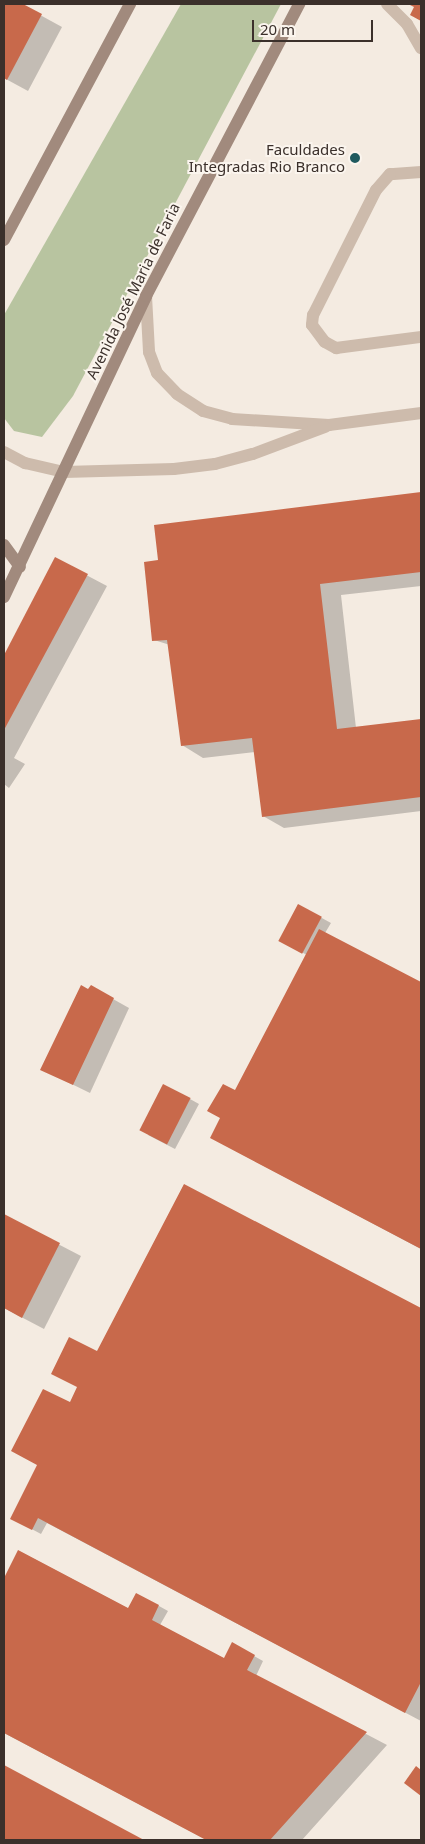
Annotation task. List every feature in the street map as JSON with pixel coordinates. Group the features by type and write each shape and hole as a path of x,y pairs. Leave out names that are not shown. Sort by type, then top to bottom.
{"street":[{"path":"4,240 130,4"},
{"name":"Avenida José Maria de Faria","path":"4,597 20,567 146,296 299,4"},
{"path":"387,4 407,24 421,48"},
{"path":"421,172 390,174 376,190 313,315 312,325 325,342 336,348 421,338"},
{"path":"146,296 149,352 157,373 177,394 203,410 232,419 329,425 421,413"},
{"path":"4,452 25,463 64,472 215,464 253,454 329,425"},
{"path":"4,545 20,567"}],"green space":[{"path":"181,4 281,4 73,396 42,437 14,431 4,418 4,315"}],"building":[{"path":"4,4 23,4 42,14 7,80 4,78"},
{"path":"408,4 421,4 421,21 410,15 414,7"},
{"path":"421,492 421,572 320,584 337,729 421,719 421,797 262,817 252,738 181,746 167,640 152,641 144,562 158,560 154,525"},
{"path":"55,557 88,574 4,730 4,655"},
{"path":"298,904 322,917 302,954 278,941"},
{"path":"319,929 421,982 421,1249 210,1138 220,1118 207,1111 223,1084 235,1090"},
{"path":"81,985 88,989 91,985 114,998 73,1085 40,1070"},
{"path":"163,1084 191,1098 167,1144 139,1130"},
{"path":"184,1184 421,1308 421,1682 405,1713 38,1518 32,1530 10,1519 37,1465 11,1451 43,1389 70,1402 77,1387 51,1374 69,1337 97,1351"},
{"path":"4,1214 60,1243 22,1318 4,1308"},
{"path":"18,1550 128,1608 136,1593 159,1605 152,1620 224,1658 232,1642 255,1655 247,1670 367,1732 270,1840 206,1840 4,1733 4,1578"},
{"path":"4,1765 144,1840 4,1840"},
{"path":"416,1766 421,1770 421,1796 404,1783"}],"place":[{"name":"Faculdades Integradas Rio Branco","path":"355,158"}]}
